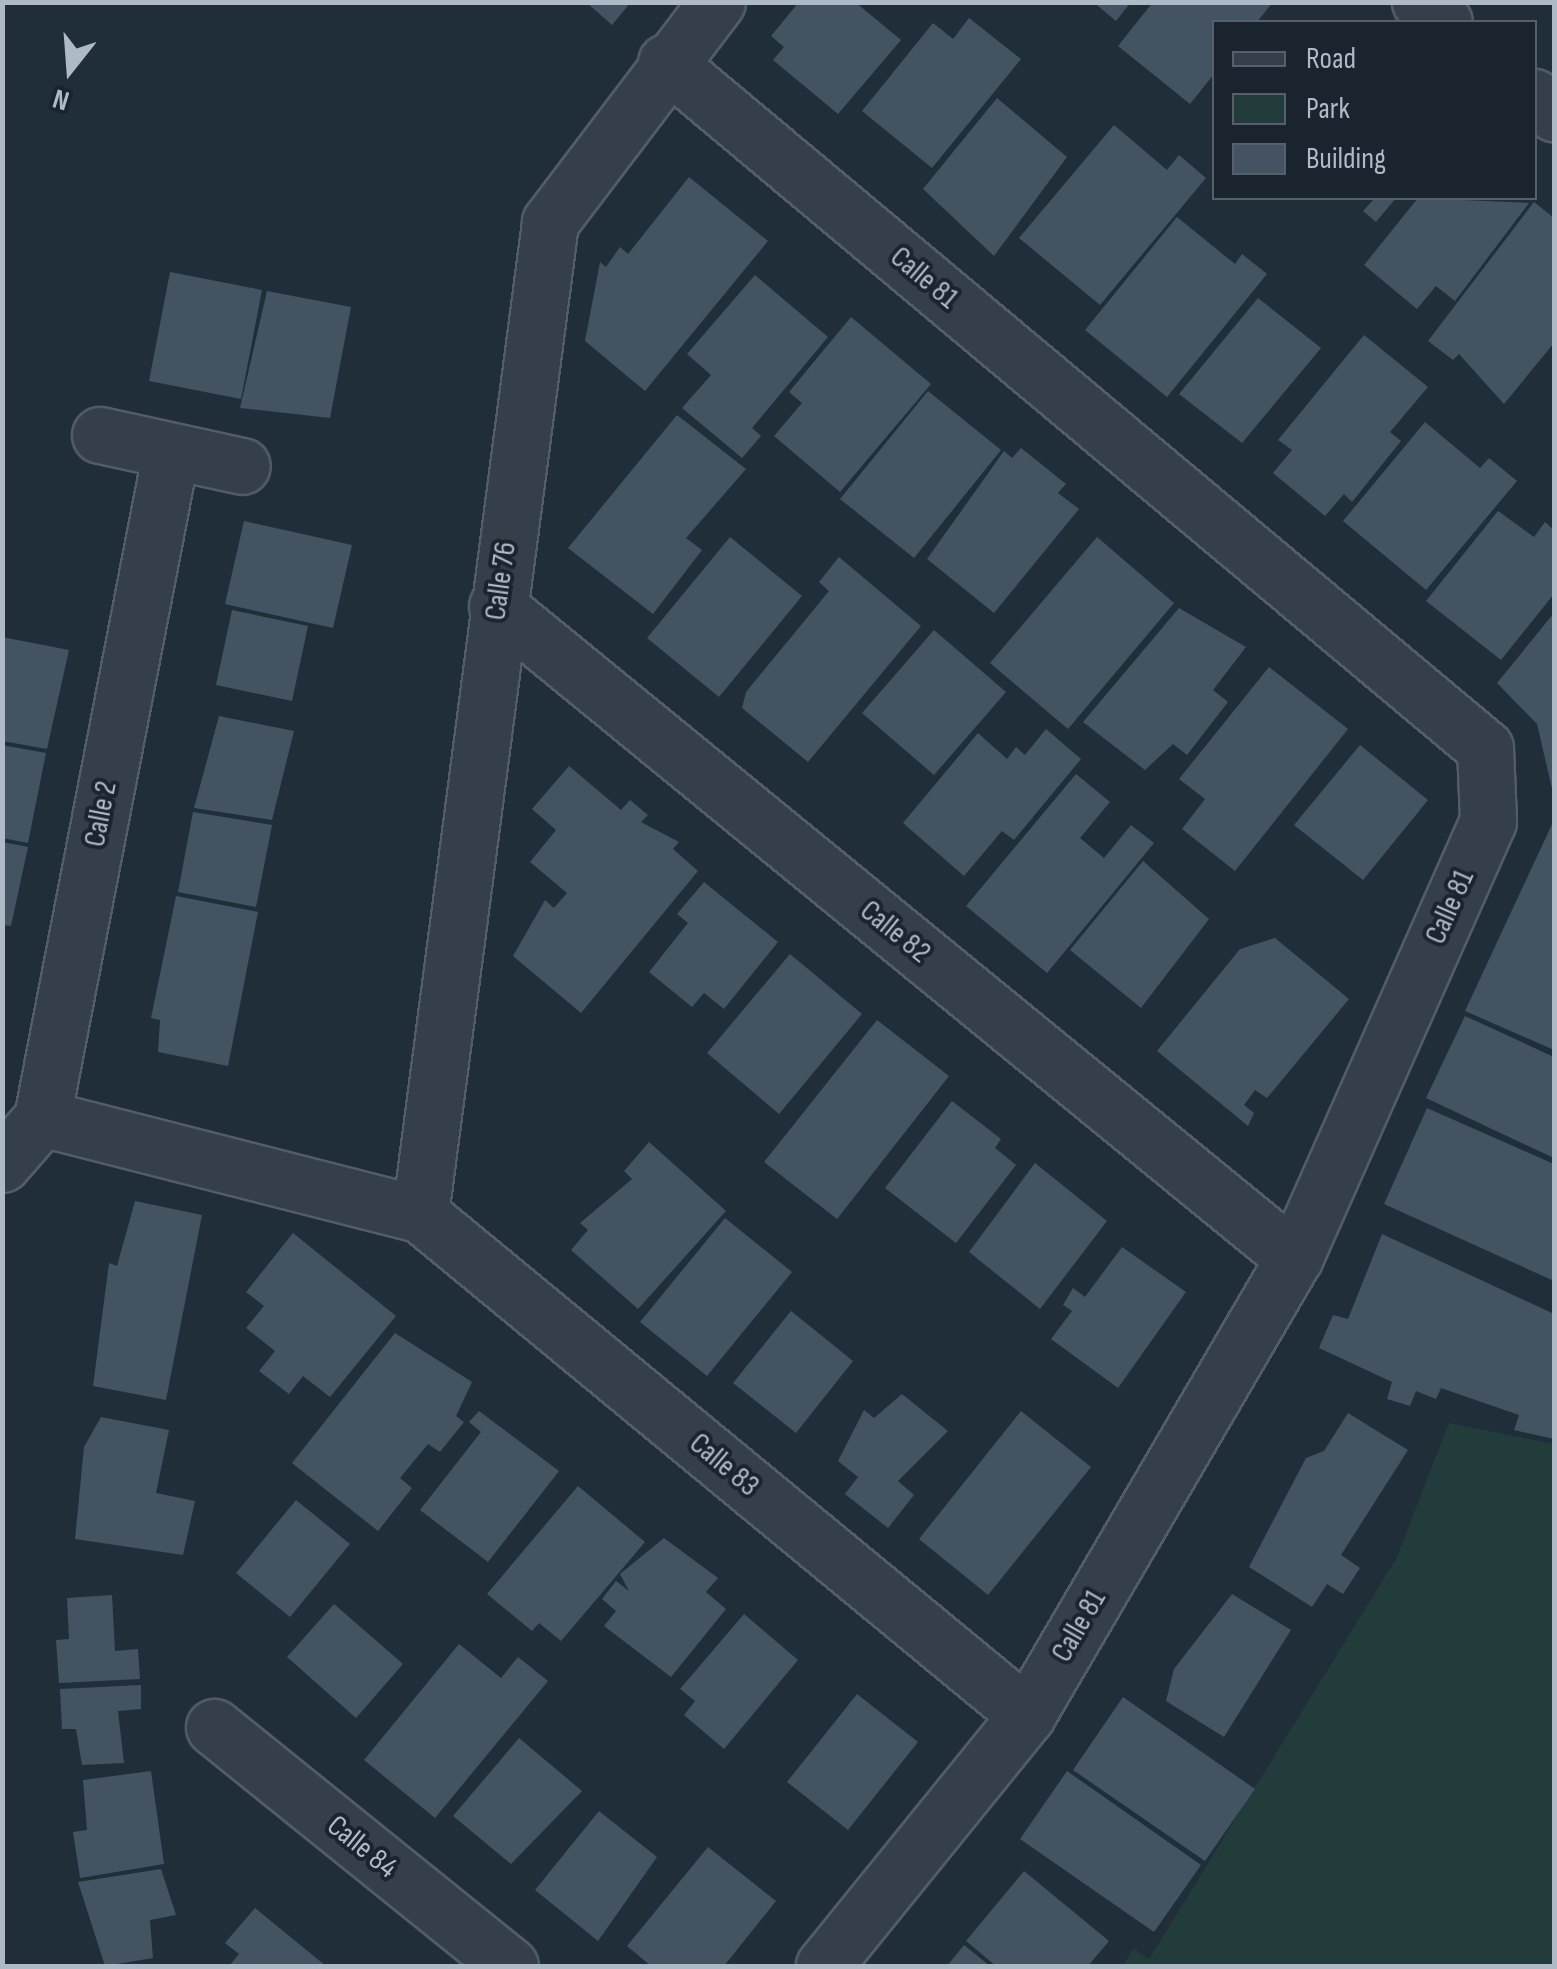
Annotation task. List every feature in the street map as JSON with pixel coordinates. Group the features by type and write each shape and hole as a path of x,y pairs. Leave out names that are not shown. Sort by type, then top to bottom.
{"street":[{"name":"Calle 76","path":"420,1214 550,222 666,62 717,2"},
{"path":"1420,2 1442,20"},
{"name":"Calle 81","path":"666,62 1486,748 1488,821 1294,1258 1027,1715 824,1966"},
{"path":"100,436 242,466"},
{"name":"Calle 2","path":"2,1164 42,1118 172,450"},
{"name":"Calle 82","path":"497,606 1294,1258"},
{"path":"42,1118 420,1214"},
{"name":"Calle 83","path":"420,1214 1027,1715"},
{"name":"Calle 84","path":"214,1727 510,1966"}],"green space":[{"path":"1449,1423 1554,1444 1554,1966 1123,1966 1133,1948 1149,1959 1396,1559"}],"building":[{"path":"586,2 631,2 612,25"},
{"path":"799,2 855,2 901,40 838,114 773,60 784,47 771,36"},
{"path":"1093,2 1131,2 1116,21"},
{"path":"1153,2 1273,2 1259,20 1212,20 1212,76 1190,104 1118,46"},
{"path":"969,18 1021,59 932,168 862,111 933,23 953,39"},
{"path":"997,98 1067,157 994,256 923,189"},
{"path":"1114,125 1167,170 1179,155 1206,178 1100,305 1019,238"},
{"path":"689,177 768,241 645,391 585,341 600,262 606,267 620,247 628,254"},
{"path":"1373,200 1394,200 1376,222 1363,211"},
{"path":"1416,200 1529,203 1455,301 1436,286 1417,309 1364,265"},
{"path":"1534,202 1554,218 1554,343 1504,404 1459,354 1453,360 1428,341"},
{"path":"1177,217 1235,264 1242,254 1267,274 1167,397 1085,330"},
{"path":"170,272 262,290 241,399 149,381"},
{"path":"755,275 828,337 752,428 761,436 742,458 682,408 711,375 687,354"},
{"path":"267,291 351,307 330,418 240,408"},
{"path":"1258,298 1321,348 1242,443 1179,394"},
{"path":"851,317 931,384 840,492 774,436 802,403 789,392"},
{"path":"1364,335 1428,387 1390,432 1401,441 1352,502 1344,494 1325,516 1273,473 1292,450 1278,440"},
{"path":"928,391 1001,450 914,558 840,499"},
{"path":"677,415 746,469 686,538 702,550 653,614 568,548"},
{"path":"1425,422 1480,468 1489,458 1517,481 1426,590 1343,521"},
{"path":"1021,448 1066,484 1058,493 1079,509 994,613 927,559 1004,451 1012,458"},
{"path":"1498,511 1534,537 1545,522 1554,530 1554,594 1501,660 1426,601"},
{"path":"244,521 352,545 333,628 225,604"},
{"path":"730,537 802,596 719,697 647,638"},
{"path":"1097,537 1174,603 1068,729 990,663"},
{"path":"839,557 921,626 808,762 742,708 746,692 829,591 819,582"},
{"path":"1179,608 1246,647 1213,690 1228,702 1187,755 1173,744 1145,770 1083,722"},
{"path":"232,610 308,626 292,701 216,685"},
{"path":"1554,613 1553,793 1537,724 1497,683"},
{"path":"934,630 1006,692 934,775 862,713"},
{"path":"2,637 69,650 47,749 2,741"},
{"path":"1269,667 1348,729 1235,871 1182,829 1205,799 1179,779"},
{"path":"219,716 294,731 272,820 194,808"},
{"path":"1046,729 1081,759 1014,840 1002,831 964,876 903,823 978,733 1007,759 1016,747 1025,755"},
{"path":"2,745 46,753 28,843 2,838"},
{"path":"1360,745 1428,800 1363,880 1294,825"},
{"path":"569,766 621,810 630,800 648,815 641,822 679,842 673,849 698,871 581,1013 513,956 545,900 554,908 567,893 530,862 556,830 532,809"},
{"path":"1076,774 1110,802 1080,838 1104,858 1131,825 1154,843 1047,973 966,906"},
{"path":"193,812 272,825 256,907 178,892"},
{"path":"1554,820 1554,1050 1465,1011"},
{"path":"2,842 28,847 11,926 2,925"},
{"path":"1143,861 1209,919 1141,1008 1070,950"},
{"path":"704,882 778,942 724,1009 704,993 692,1007 649,972 688,923 677,914"},
{"path":"176,896 258,912 228,1066 158,1052 160,1020 151,1018"},
{"path":"1275,938 1349,999 1267,1098 1255,1090 1244,1105 1254,1113 1248,1126 1157,1051 1240,949"},
{"path":"790,954 862,1014 779,1114 707,1053"},
{"path":"1465,1016 1554,1057 1554,1158 1426,1098"},
{"path":"877,1020 949,1076 837,1219 764,1162"},
{"path":"952,1101 1001,1139 995,1148 1016,1165 956,1243 885,1188"},
{"path":"1427,1108 1554,1164 1554,1281 1384,1204"},
{"path":"649,1142 726,1211 638,1309 571,1250 588,1230 580,1223 632,1179 624,1171"},
{"path":"1035,1163 1107,1221 1040,1309 969,1252"},
{"path":"135,1201 202,1215 166,1400 93,1386 109,1263 117,1266"},
{"path":"725,1218 792,1272 707,1376 640,1322"},
{"path":"293,1233 396,1316 330,1397 303,1376 289,1394 259,1371 275,1351 246,1328 264,1306 246,1292"},
{"path":"1382,1234 1554,1314 1554,1439 1514,1430 1519,1415 1441,1388 1436,1399 1416,1391 1410,1406 1387,1399 1392,1382 1319,1348 1333,1315 1348,1319"},
{"path":"1122,1247 1186,1292 1118,1388 1051,1339 1072,1311 1063,1305 1073,1288 1085,1297"},
{"path":"791,1311 853,1361 796,1433 733,1383"},
{"path":"395,1333 472,1382 456,1416 464,1422 440,1452 428,1444 400,1478 412,1488 378,1531 292,1463"},
{"path":"902,1394 948,1431 898,1481 914,1495 888,1528 845,1494 858,1477 838,1461 864,1410 874,1418"},
{"path":"479,1411 559,1471 488,1562 420,1510 481,1432 469,1422"},
{"path":"1021,1411 1091,1467 988,1595 919,1539"},
{"path":"1348,1413 1408,1450 1341,1555 1360,1568 1343,1594 1327,1584 1312,1607 1249,1567 1306,1458 1324,1451"},
{"path":"101,1417 169,1430 156,1493 195,1501 183,1555 75,1539 84,1447"},
{"path":"578,1486 645,1542 561,1641 539,1623 532,1631 487,1594"},
{"path":"296,1500 350,1544 290,1617 236,1573"},
{"path":"664,1538 718,1578 706,1592 726,1609 671,1677 604,1626 616,1611 602,1599 616,1581 629,1591 620,1574"},
{"path":"1232,1594 1291,1630 1224,1737 1166,1701 1174,1669"},
{"path":"112,1595 115,1651 138,1649 140,1679 59,1683 56,1640 69,1639 67,1598"},
{"path":"334,1604 403,1664 356,1718 287,1657"},
{"path":"744,1614 798,1660 724,1749 684,1715 695,1701 680,1689"},
{"path":"459,1644 501,1678 518,1657 548,1681 435,1818 364,1760"},
{"path":"141,1685 141,1709 118,1711 124,1763 82,1765 76,1729 62,1729 60,1689"},
{"path":"857,1694 918,1742 848,1830 787,1782"},
{"path":"1123,1697 1255,1789 1205,1861 1073,1770"},
{"path":"519,1738 582,1791 511,1864 453,1816"},
{"path":"151,1771 164,1864 80,1878 73,1832 87,1830 83,1780"},
{"path":"1067,1771 1201,1865 1154,1932 1020,1839"},
{"path":"599,1811 657,1857 598,1941 535,1890"},
{"path":"708,1847 776,1901 724,1966 651,1966 627,1946"},
{"path":"161,1869 176,1915 150,1920 153,1958 105,1966 78,1882"},
{"path":"1024,1871 1109,1941 1088,1966 996,1966 966,1941"},
{"path":"255,1908 326,1966 229,1966 239,1954 225,1943"},
{"path":"964,1945 990,1966 947,1966"}]}
